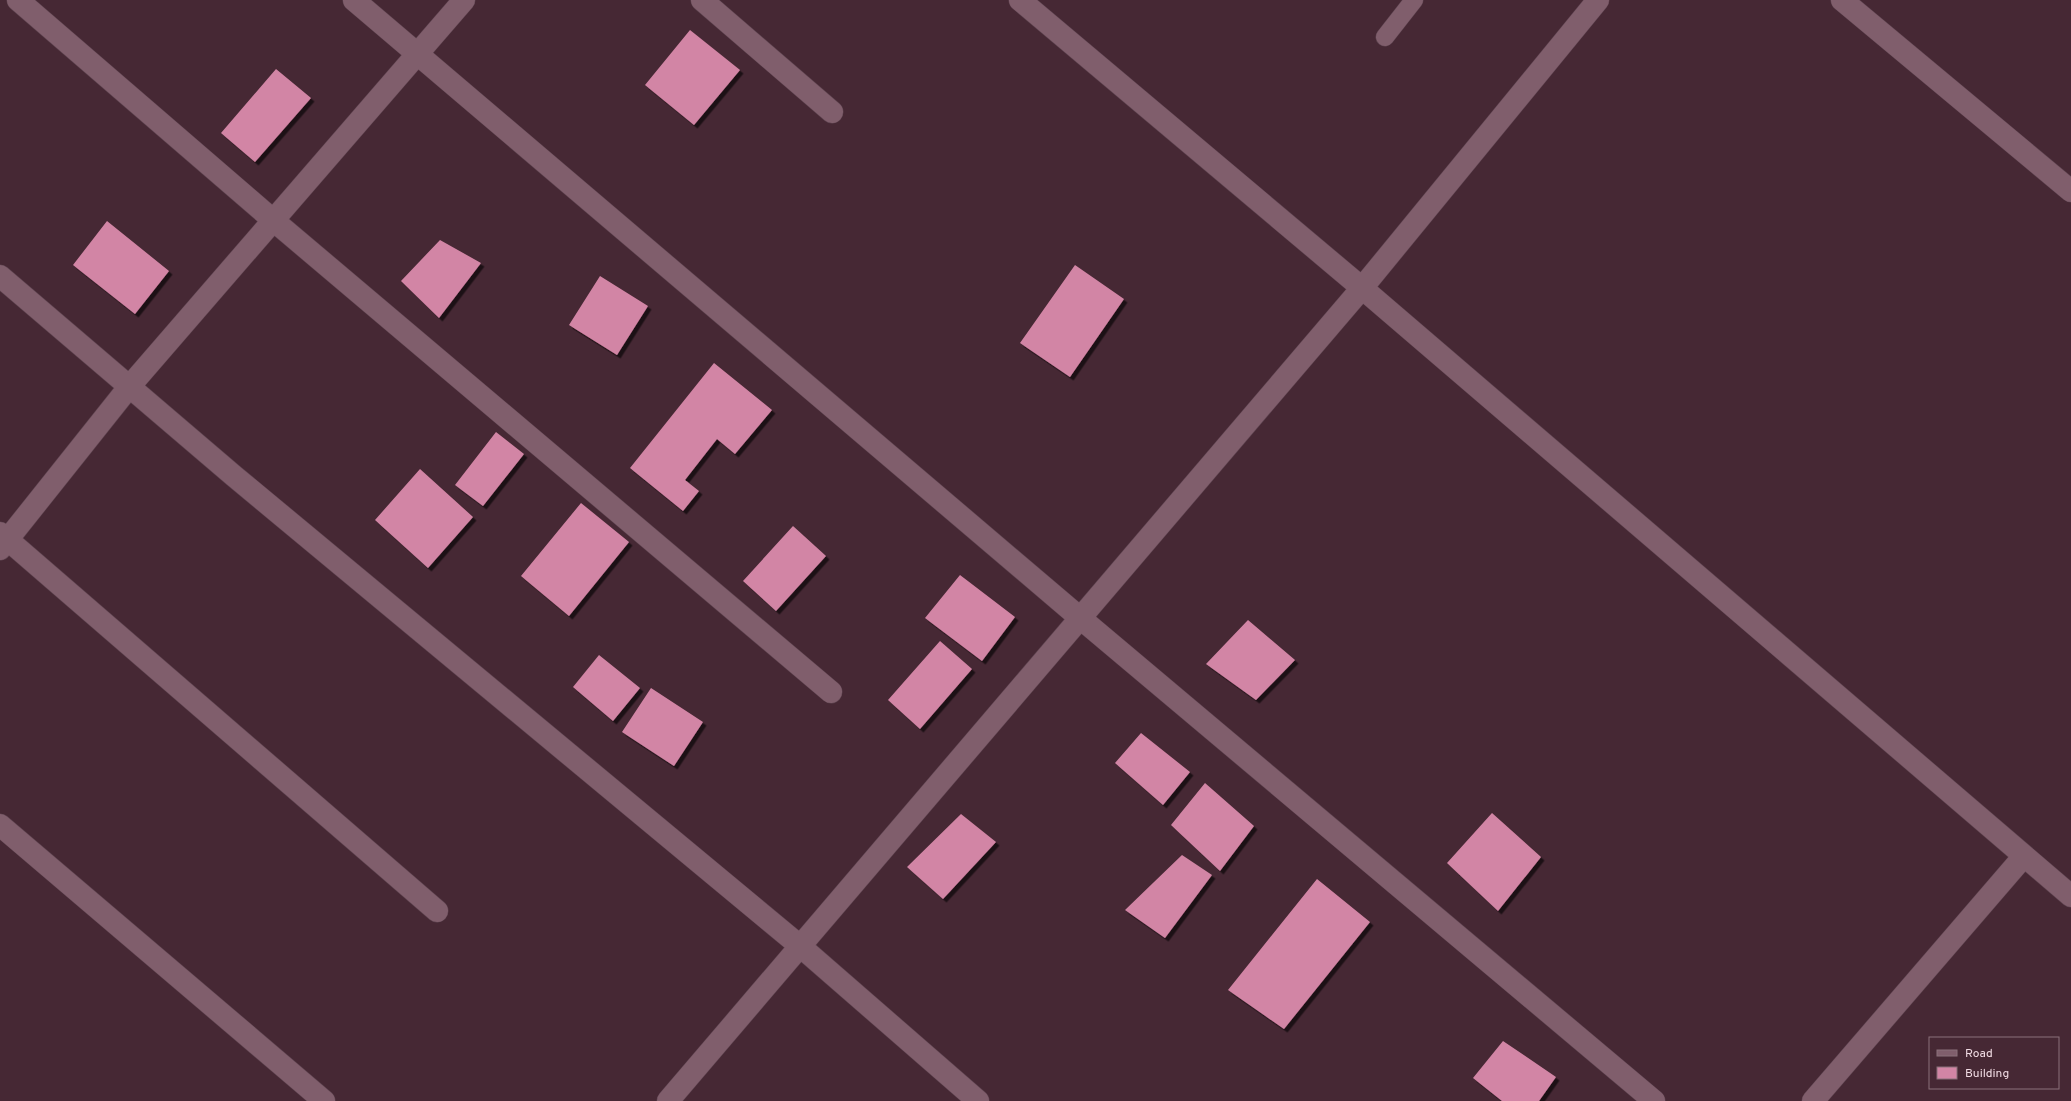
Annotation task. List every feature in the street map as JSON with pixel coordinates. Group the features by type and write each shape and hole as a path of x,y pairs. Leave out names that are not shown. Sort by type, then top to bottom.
{"street":[{"path":"18,0 273,220 831,692"},
{"path":"354,0 1079,618 1654,1101"},
{"path":"437,912 3,540 129,387 418,55 464,0"},
{"path":"702,0 832,112"},
{"path":"1020,0 1362,288 2071,896"},
{"path":"668,1101 1362,288 1598,0"},
{"path":"1842,0 2071,191"},
{"path":"0,276 129,387 800,946 978,1101"},
{"path":"0,825 324,1101"},
{"path":"1813,1101 2024,856"}],"lane":[{"path":"1385,36 1414,0"}],"building":[{"path":"690,30 740,70 694,125 645,85"},
{"path":"276,69 311,98 255,162 221,133"},
{"path":"107,221 169,271 135,314 73,265"},
{"path":"440,240 481,263 439,318 401,281"},
{"path":"1075,265 1124,299 1070,377 1020,343"},
{"path":"600,276 648,306 617,355 569,325"},
{"path":"714,363 772,410 735,454 717,439 685,480 699,491 683,511 630,468"},
{"path":"496,432 524,454 483,506 455,485"},
{"path":"420,469 473,517 428,568 375,520"},
{"path":"581,503 629,542 569,616 521,576"},
{"path":"793,526 826,556 776,611 743,581"},
{"path":"960,575 1015,617 982,661 925,618"},
{"path":"1248,620 1295,660 1256,700 1206,664"},
{"path":"940,641 972,669 920,729 888,700"},
{"path":"599,655 640,688 613,721 573,687"},
{"path":"651,688 703,722 674,766 622,732"},
{"path":"1141,733 1190,772 1163,805 1115,763"},
{"path":"1205,783 1254,826 1220,871 1171,825"},
{"path":"1492,813 1541,857 1498,911 1447,863"},
{"path":"961,814 996,842 943,899 907,867"},
{"path":"1182,855 1212,875 1165,938 1125,910"},
{"path":"1317,879 1370,922 1284,1029 1228,990"},
{"path":"1503,1041 1556,1077 1539,1101 1502,1101 1473,1078"}]}
